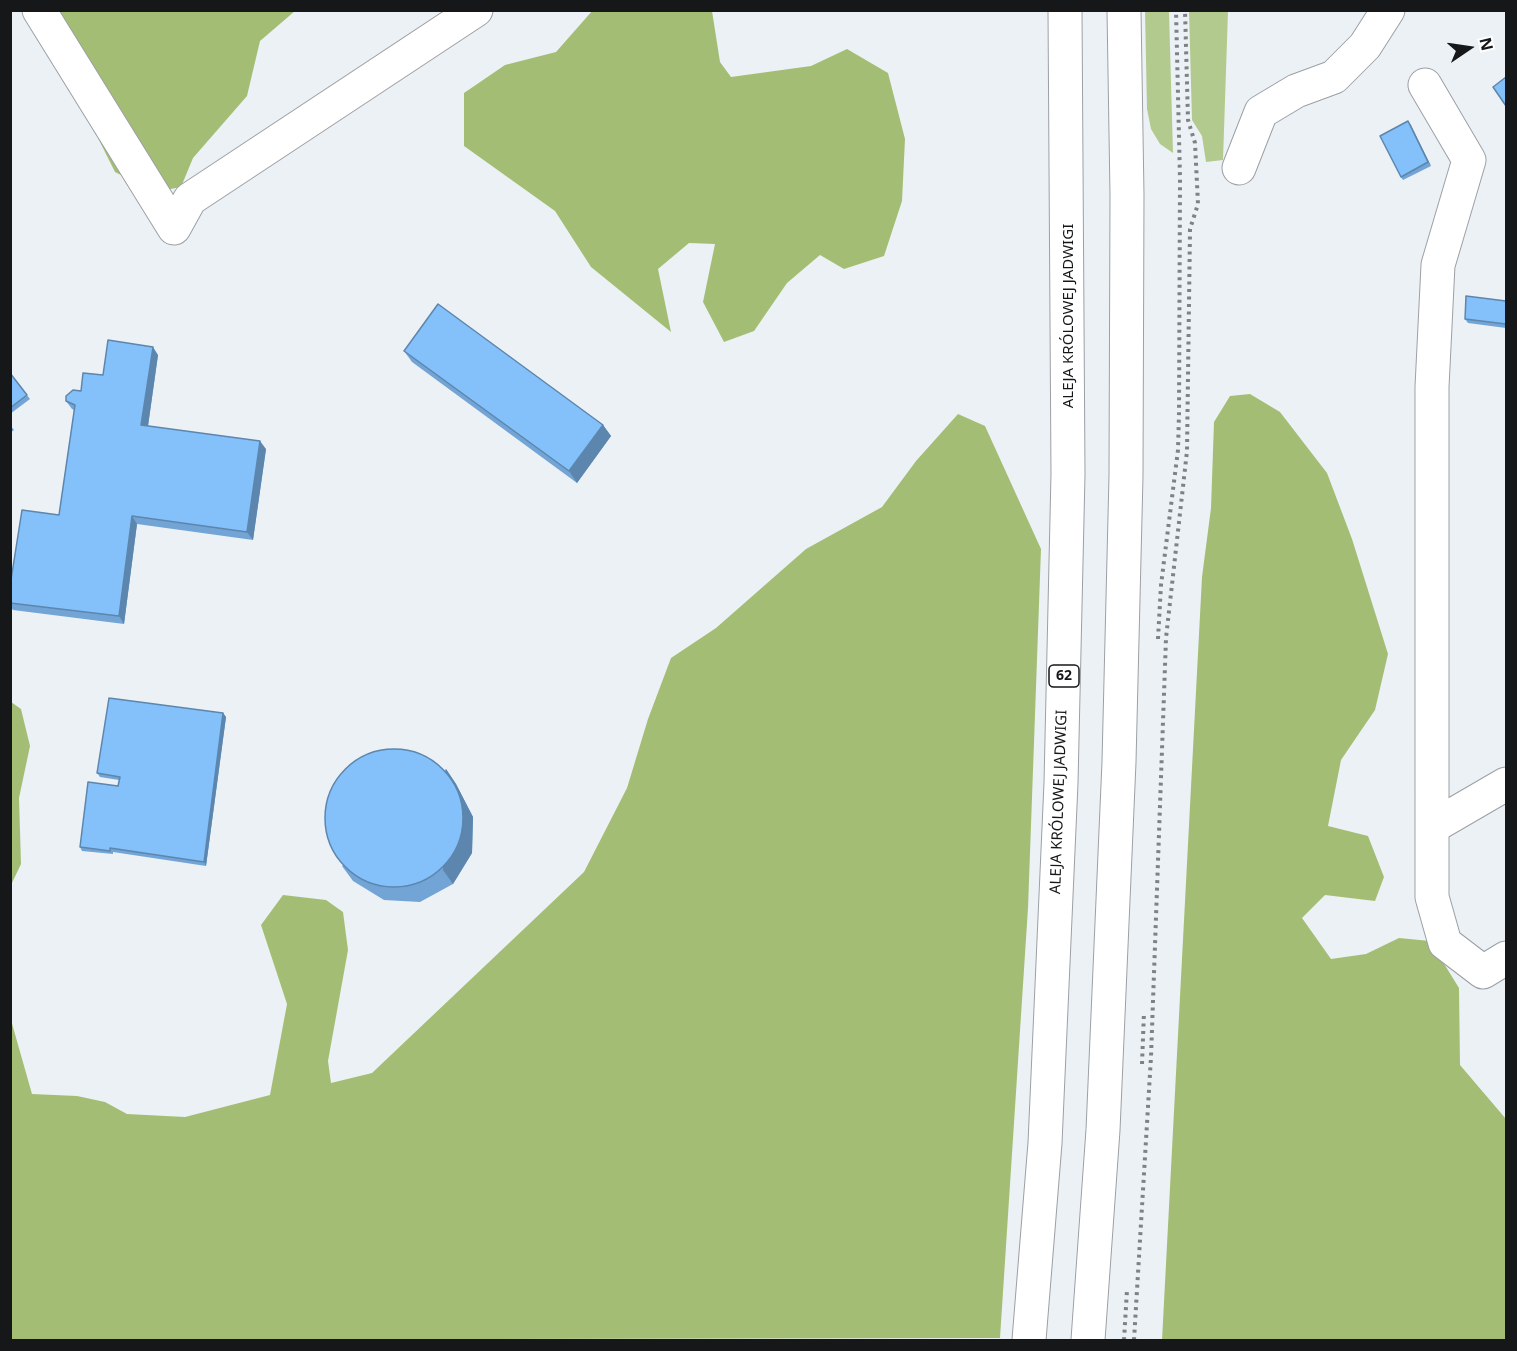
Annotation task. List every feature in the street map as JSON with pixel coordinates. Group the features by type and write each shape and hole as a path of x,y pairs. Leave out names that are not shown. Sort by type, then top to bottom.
{"main road":[{"path":"39,10 174,228 190,199 476,10"},
{"name":"ALEJA KRÓLOWEJ JADWIGI","path":"1029,1341 1045,1143 1061,783 1068,474 1069,205 1065,10"},
{"path":"1088,1341 1103,1130 1119,762 1126,430 1127,195 1124,10"},
{"path":"1239,168 1261,112 1296,91 1334,77 1365,46 1388,10"},
{"path":"1425,85 1468,160 1438,265 1432,387 1432,897 1445,943 1483,972 1506,958"},
{"path":"1432,827 1506,784"}],"path":[{"path":"1158,648 1161,585 1174,487 1179,414 1180,179 1176,10"},
{"path":"1134,1341 1152,1057 1167,638 1186,451 1190,229 1198,204 1195,143 1188,120 1185,10"},
{"path":"1142,1067 1144,1008"},
{"path":"1124,1341 1128,1281"}],"green space":[{"path":"593,10 712,11 720,62 731,77 811,66 847,49 888,73 905,139 902,201 884,256 844,269 820,255 787,283 754,331 724,342 703,302 715,244 689,243 658,269 671,332 591,267 555,211 464,146 464,93 505,65 556,52"},
{"path":"31,11 295,11 260,41 247,96 193,158 181,187 155,192 115,172 48,38"},
{"path":"1145,11 1169,11 1173,153 1160,144 1151,129 1147,109"},
{"path":"1189,11 1228,11 1223,160 1206,162 1202,136 1192,120"},
{"path":"1250,394 1280,412 1327,473 1352,539 1388,654 1375,710 1341,760 1328,826 1368,836 1384,877 1375,901 1325,895 1302,918 1331,959 1366,954 1399,938 1430,941 1459,988 1460,1065 1506,1119 1506,1340 1162,1340 1202,577 1211,508 1214,422 1230,396"},
{"path":"958,414 985,426 1041,549 1028,908 1000,1338 11,1340 11,1020 32,1094 77,1096 105,1102 127,1114 185,1117 270,1095 287,1004 261,925 283,895 326,900 343,912 348,950 328,1061 331,1083 372,1073 584,872 627,788 648,719 671,658 716,628 806,549 882,507 916,461"},
{"path":"11,702 21,709 30,746 19,798 21,864 11,885"}],"building":[{"path":"1506,77 1506,106 1493,87"},
{"path":"1408,121 1428,162 1401,177 1380,136"},
{"path":"1466,296 1506,301 1506,324 1465,319"},
{"path":"438,304 603,425 569,471 404,351"},
{"path":"108,340 153,347 141,425 260,441 247,532 132,516 119,616 10,603 10,586 22,510 59,515 75,405 66,401 66,396 73,390 81,391 83,373 103,375"},
{"path":"10,373 27,395 10,408"},
{"path":"109,698 223,713 204,862 110,848 110,851 80,847 88,782 118,786 120,777 97,773"},
{"path":"394,749 421,754 433,760 443,769 452,779 458,791 463,818 458,845 452,857 443,867 433,876 421,882 394,887 367,882 355,876 345,867 336,857 330,845 325,818 330,791 336,779 345,769 355,760 367,754"}]}
